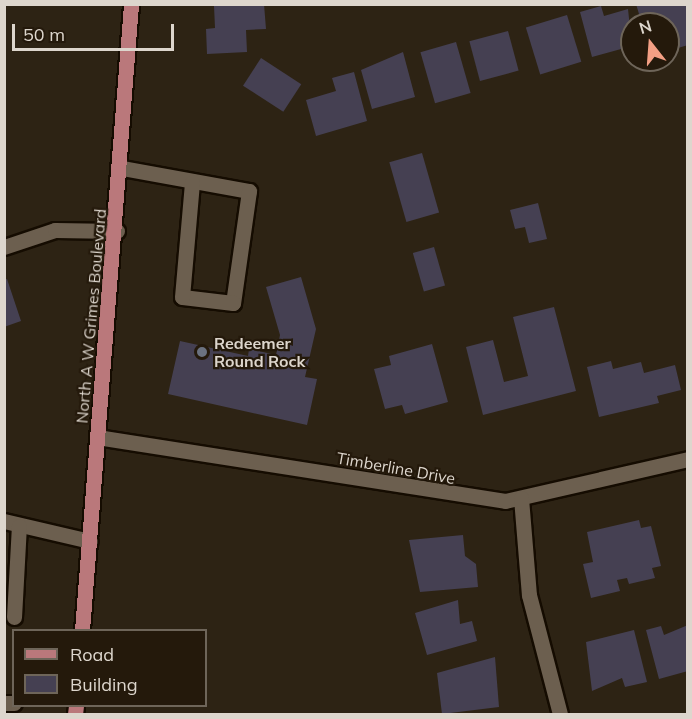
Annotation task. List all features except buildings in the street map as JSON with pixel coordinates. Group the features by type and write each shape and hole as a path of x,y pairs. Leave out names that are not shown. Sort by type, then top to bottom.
{"main road":[{"name":"North A W Grimes Boulevard","path":"82,629 122,168 131,4"}],"street":[{"path":"122,168 249,191 233,303 182,297 192,182"},
{"path":"4,247 55,230 117,231"},
{"name":"Timberline Drive","path":"98,437 467,499 521,498 687,459"},
{"path":"521,498 529,595 560,714"},
{"path":"14,617 12,524 90,541"}],"place":[{"name":"Redeemer Round Rock","path":"202,352"}]}
